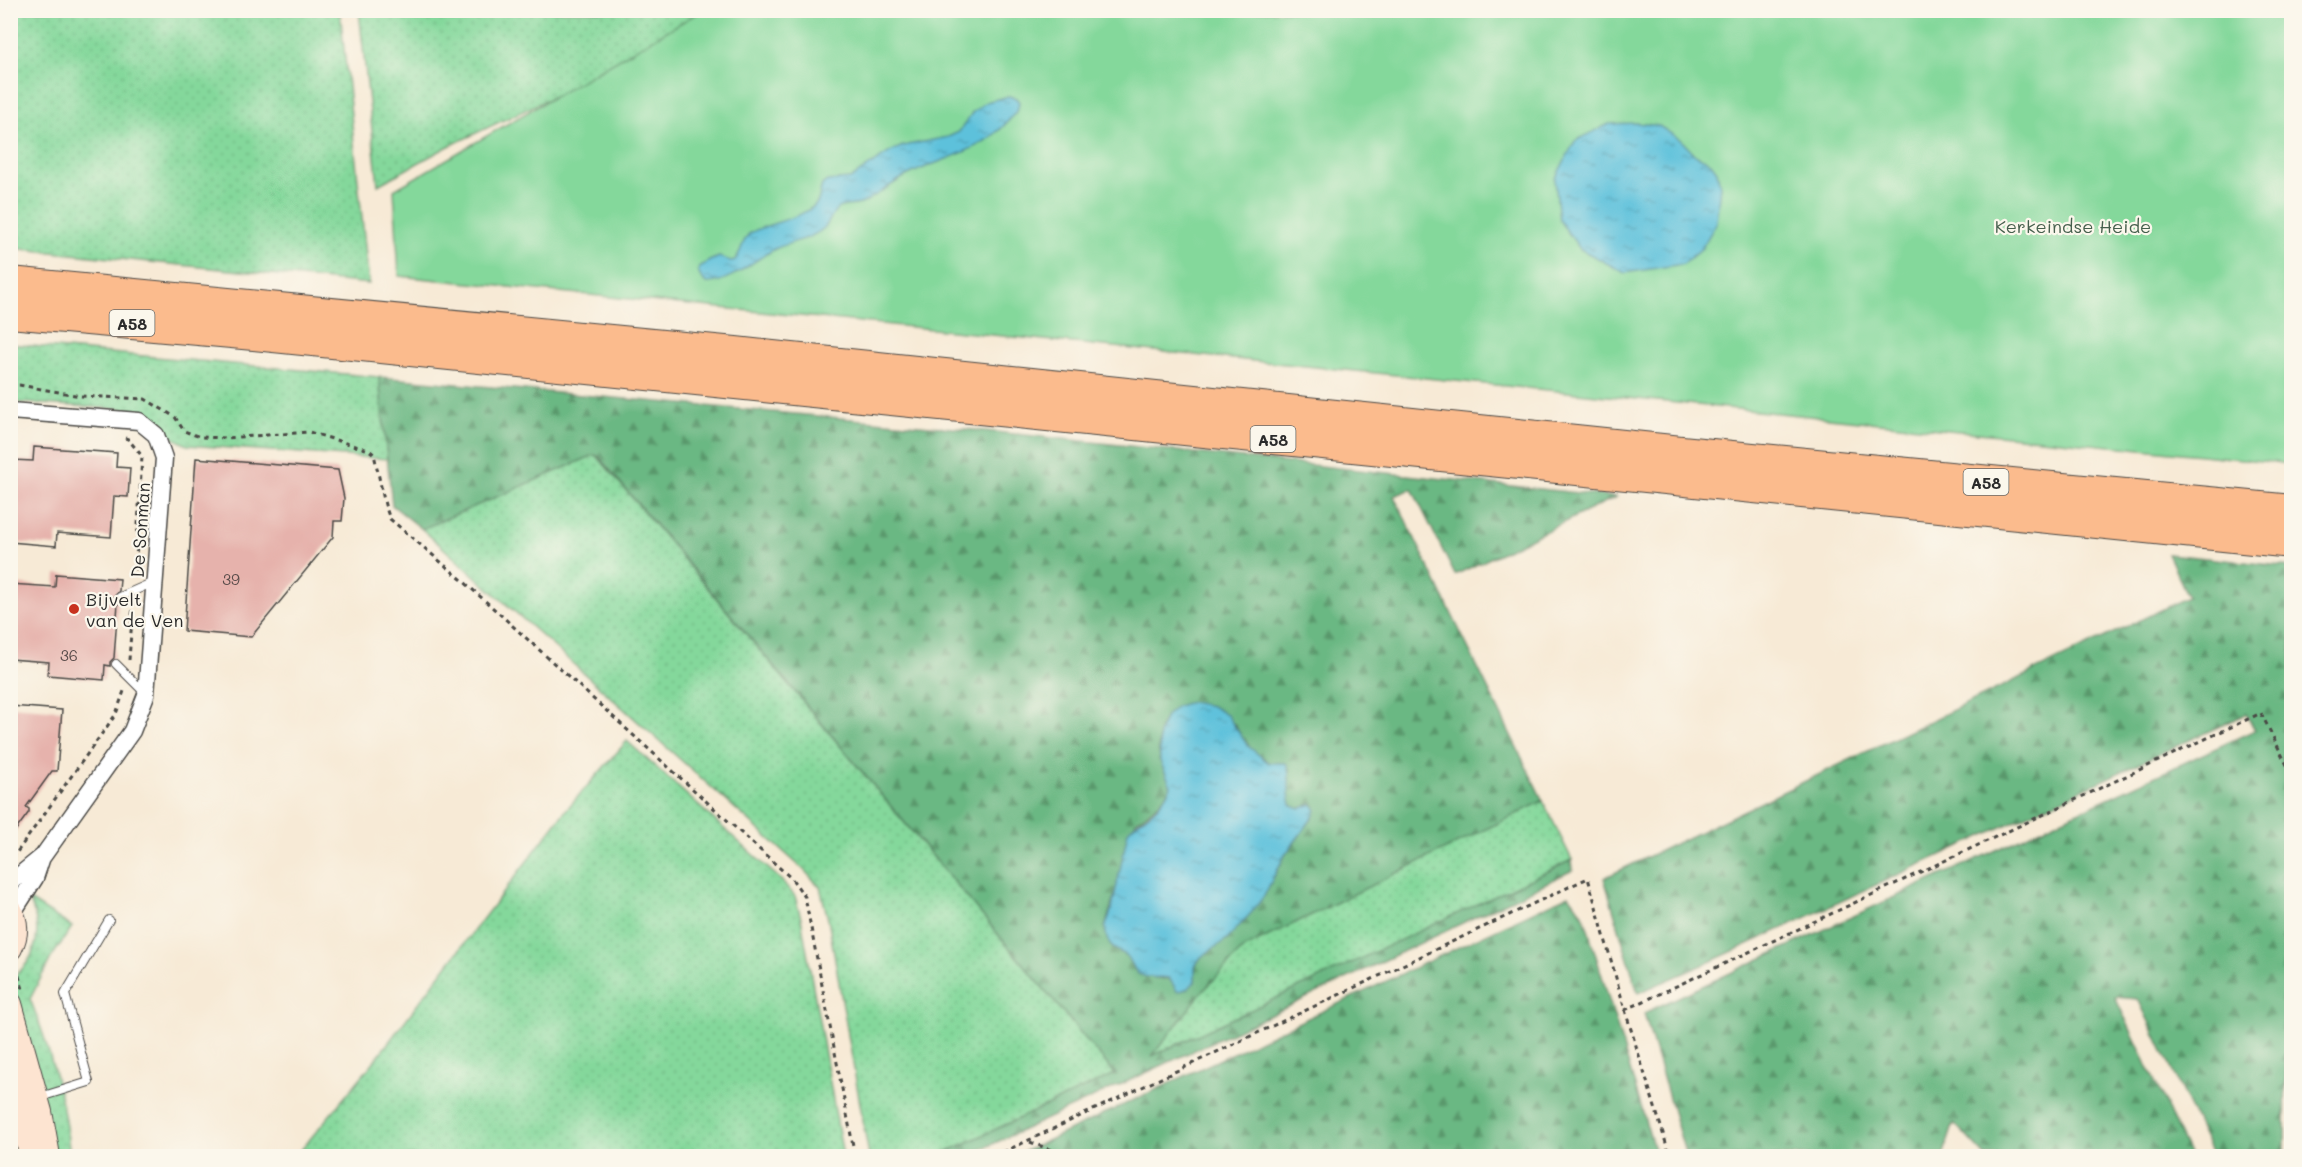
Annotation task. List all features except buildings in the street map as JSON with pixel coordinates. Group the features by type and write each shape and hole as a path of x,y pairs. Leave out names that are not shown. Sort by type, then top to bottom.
{"highway":[{"name":"A58","path":"10,283 700,350 1693,453 2292,511"},
{"name":"A58","path":"10,312 242,333 2292,542"}],"main road":[{"path":"10,948 15,939 16,927 12,914"},
{"path":"10,1004 36,1098 48,1156"},
{"path":"10,1066 24,1115 31,1156"}],"street":[{"name":"De Sonman","path":"10,411 139,421 156,435 164,458 146,695 132,731 43,856 10,883"},
{"name":"De Sonman","path":"12,914 35,878 43,856"}],"lane":[{"path":"120,597 156,581"},
{"path":"116,664 146,695"},
{"path":"36,1098 90,1082 65,994 109,920"}],"path":[{"path":"10,386 19,385 81,396 145,399 175,417 184,431 200,437 226,438 309,432 369,450 374,454 390,519 462,579 792,879 805,897 855,1156"},
{"path":"10,860 116,714 124,691 135,590 142,456 128,438 116,438"},
{"path":"1625,1010 2261,713 2292,775"},
{"path":"995,1156 1588,878 1625,1010 1670,1156"},
{"path":"1029,1142 1067,1156"}],"green space":[{"path":"11,10 340,11 369,284 11,248"},
{"path":"359,11 1021,11 702,26 447,147 378,185"},
{"name":"Kerkeindse Heide","path":"701,11 2291,11 2291,464 399,276 394,190"},
{"path":"10,344 379,377 387,459 187,445 162,432 149,416 136,410 11,402"},
{"path":"379,377 986,431 1616,497 1455,575 1412,489 1394,496 1543,801 1244,948 1202,992 1152,1056 1572,860 1573,870 1281,1010 967,1156 938,1156 1115,1074 598,456 594,455 422,529 392,505","holes":["1166,716 1235,724 1245,742 1259,758 1271,763 1286,763 1289,770 1287,796 1292,806 1299,809 1312,805 1313,817 1285,855 1264,896 1227,939 1201,957 1195,966 1195,982 1137,973 1128,957 1113,948 1105,928 1136,821 1156,806 1171,786 1159,751 1160,734"]},
{"path":"594,455 1115,1074 938,1156 869,1156 828,919 820,887 804,870 422,529"},
{"path":"2168,554 2291,567 2292,1034 2286,1034 2285,1156 2213,1156 2138,999 2115,997 2190,1156 1985,1156 1954,1123 1943,1156 1686,1156 1644,1013 2255,730 2246,714 1638,993 1604,878 2188,597"},
{"path":"627,741 780,879 795,896 801,918 843,1156 296,1156 372,1064 566,810"},
{"path":"1543,801 1572,860 1151,1057 1202,992 1244,948"},
{"path":"1569,895 1584,916 1656,1156 1015,1156"},
{"path":"28,899 72,927 51,958 30,999 56,1076 70,1156 52,1156 34,1066 11,988 11,978 27,962 36,942 36,920"},
{"path":"10,1083 24,1156 11,1156"}],"water":[{"path":"1009,96 1016,98 1019,102 1018,109 1006,124 980,144 906,176 863,203 839,207 819,232 775,249 732,276 714,283 706,283 700,276 698,270 710,261 719,257 735,260 752,232 812,208 818,201 822,185 827,181 850,179 903,146 948,137 959,132 972,113 986,102"},
{"path":"1637,123 1659,126 1681,140 1695,155 1711,163 1717,171 1720,186 1716,223 1702,248 1683,264 1625,273 1580,249 1559,220 1555,179 1575,141 1609,124"},
{"path":"1191,702 1212,706 1227,715 1248,746 1269,763 1286,763 1292,806 1300,809 1312,804 1316,810 1285,855 1264,896 1252,912 1227,939 1201,957 1195,966 1195,982 1187,989 1177,991 1169,978 1149,977 1137,973 1128,957 1113,948 1107,939 1105,928 1112,908 1128,831 1157,807 1171,786 1160,761 1159,733 1166,716 1177,706"}],"place":[{"name":"Bijvelt van de Ven","path":"74,609"}]}
